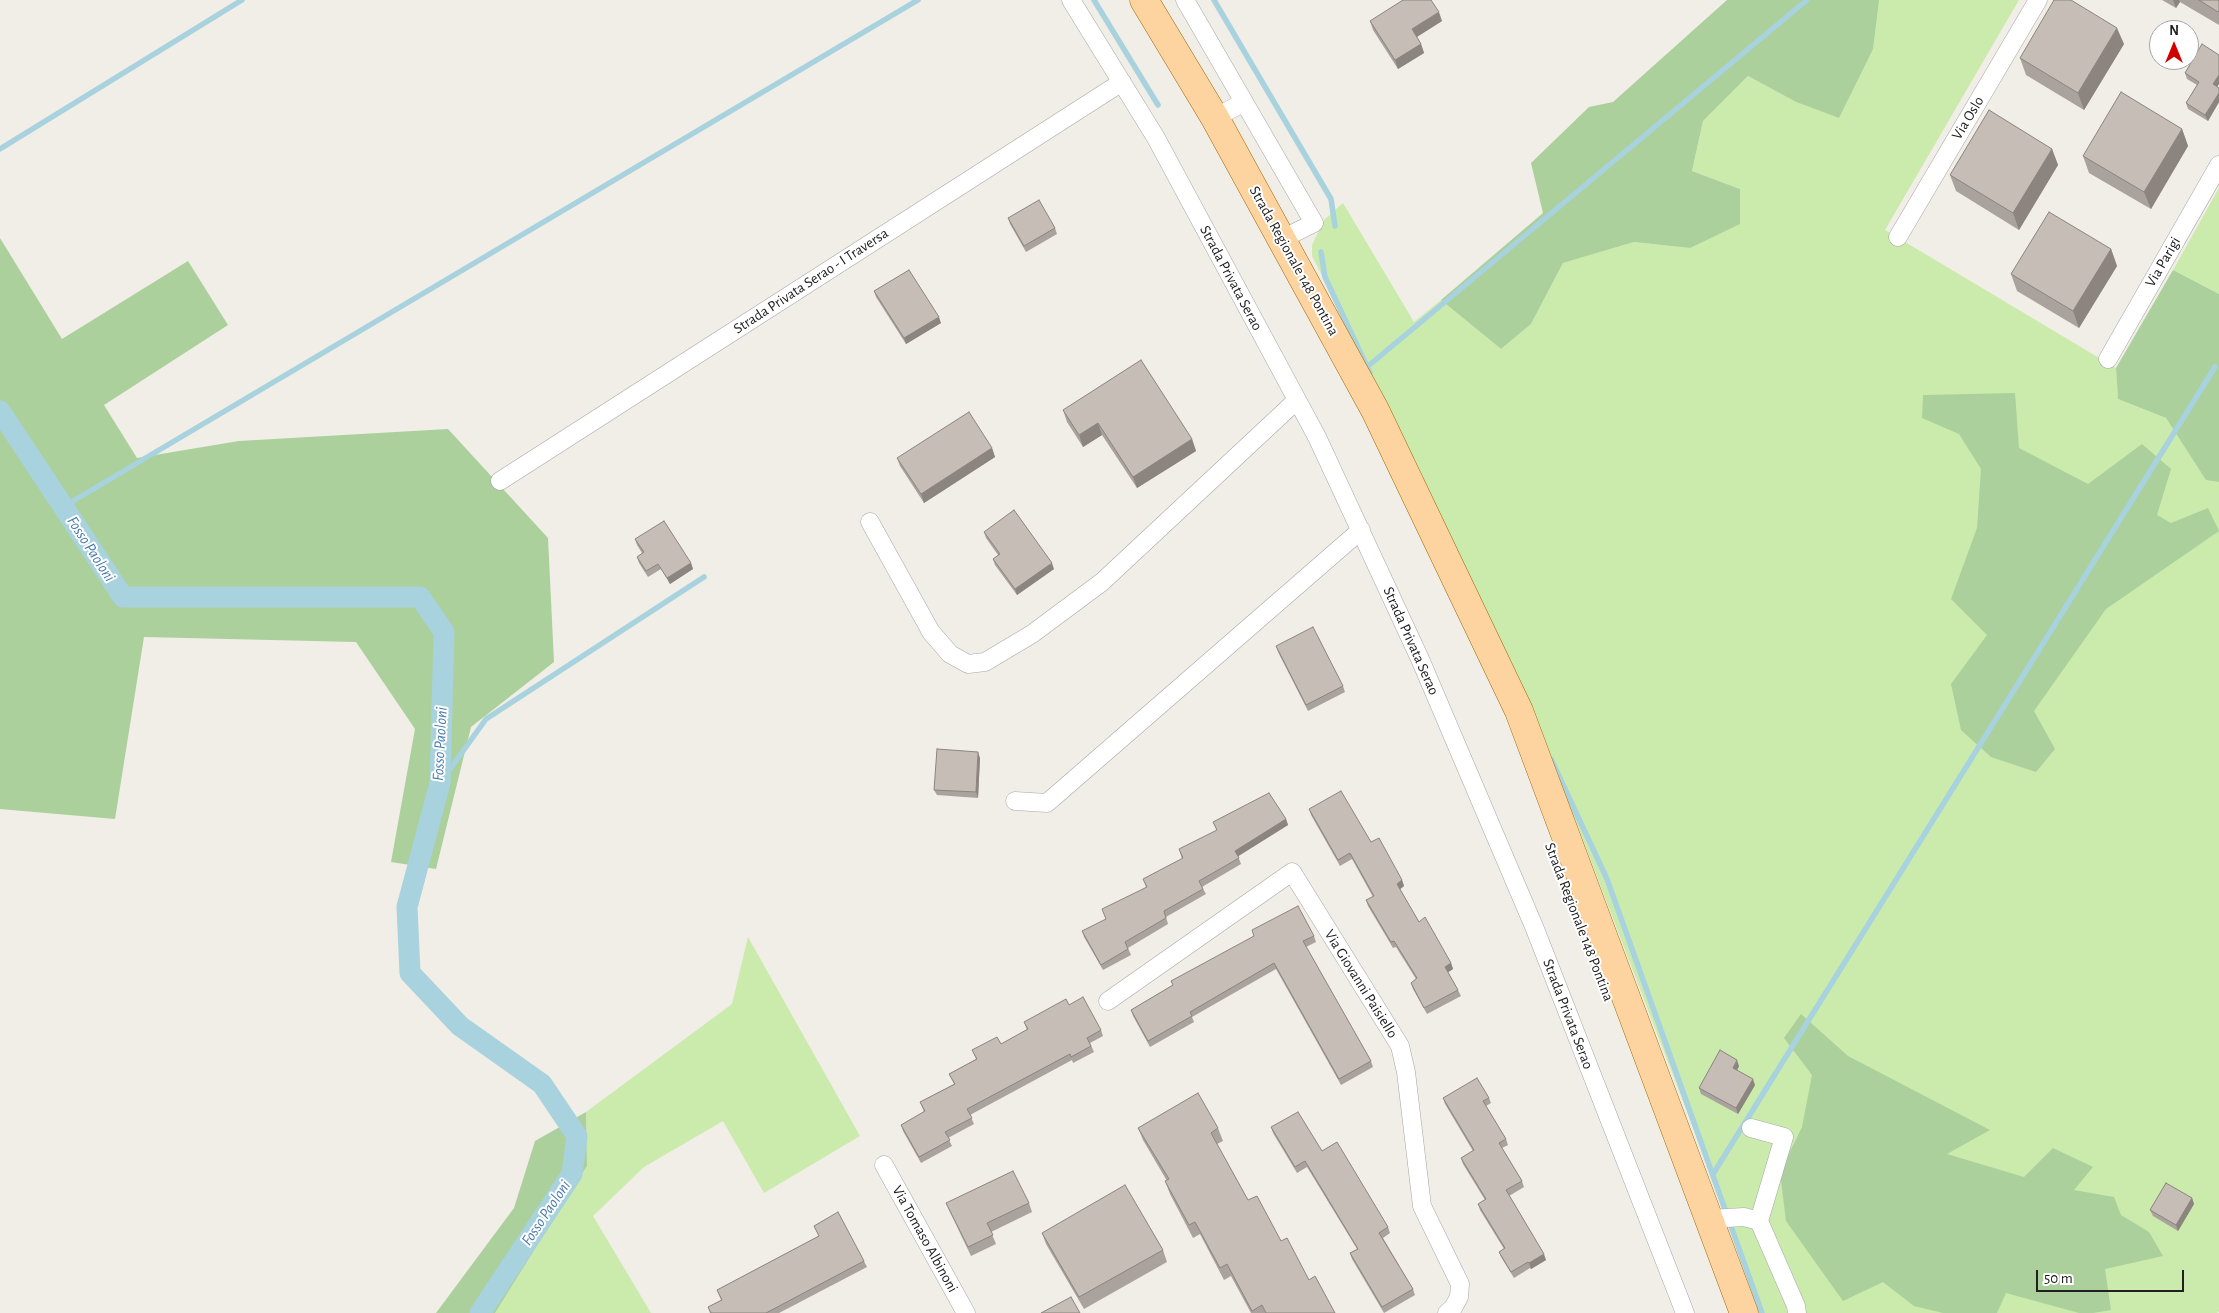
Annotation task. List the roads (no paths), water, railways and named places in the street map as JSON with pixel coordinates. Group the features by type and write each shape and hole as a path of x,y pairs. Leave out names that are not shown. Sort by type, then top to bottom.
{"main road":[{"name":"Strada Regionale 148 Pontina","path":"1144,0 1214,118 1375,410 1519,711 1744,1313"},
{"name":"Strada Regionale 148 Pontina","path":"1432,530 1728,1313"}],"street":[{"name":"Strada Privata Serao","path":"1071,0 1156,138 1317,437 1420,659 1535,929 1685,1313"},
{"path":"1185,0 1314,223 1282,239"},
{"name":"Via Oslo","path":"1898,237 2038,0"},
{"name":"Strada Privata Serao - I Traversa","path":"500,481 1122,82"},
{"path":"1214,118 1244,102"},
{"name":"Via Parigi","path":"2108,358 2219,165"},
{"path":"870,522 931,632 950,654 968,664 985,662 1032,634 1102,582 1297,400"},
{"path":"1015,801 1047,803 1360,530"},
{"name":"Via Giovanni Paisiello","path":"1108,1001 1292,872 1400,1046 1406,1072 1422,1206 1460,1284 1459,1297 1453,1308 1447,1313"},
{"path":"1751,1128 1784,1137 1751,1219 1796,1306 1797,1313"},
{"name":"Via Tomaso Albinoni","path":"884,1165 966,1313"},
{"path":"1709,1219 1751,1219"}],"waterway":[{"path":"0,149 242,0"},
{"path":"63,507 918,0"},
{"path":"1094,0 1158,105"},
{"path":"1214,0 1331,199 1335,226"},
{"path":"1367,367 1807,0"},
{"path":"1321,252 1325,277 1370,373"},
{"path":"1713,1174 2215,367"},
{"name":"Fosso Paoloni","path":"0,411 123,597 420,597 444,632 440,783 407,907 410,973 460,1026 542,1084 577,1136 572,1174 480,1313"},
{"path":"440,783 486,719 704,577"},
{"path":"1551,759 1607,879 1762,1313"}]}
